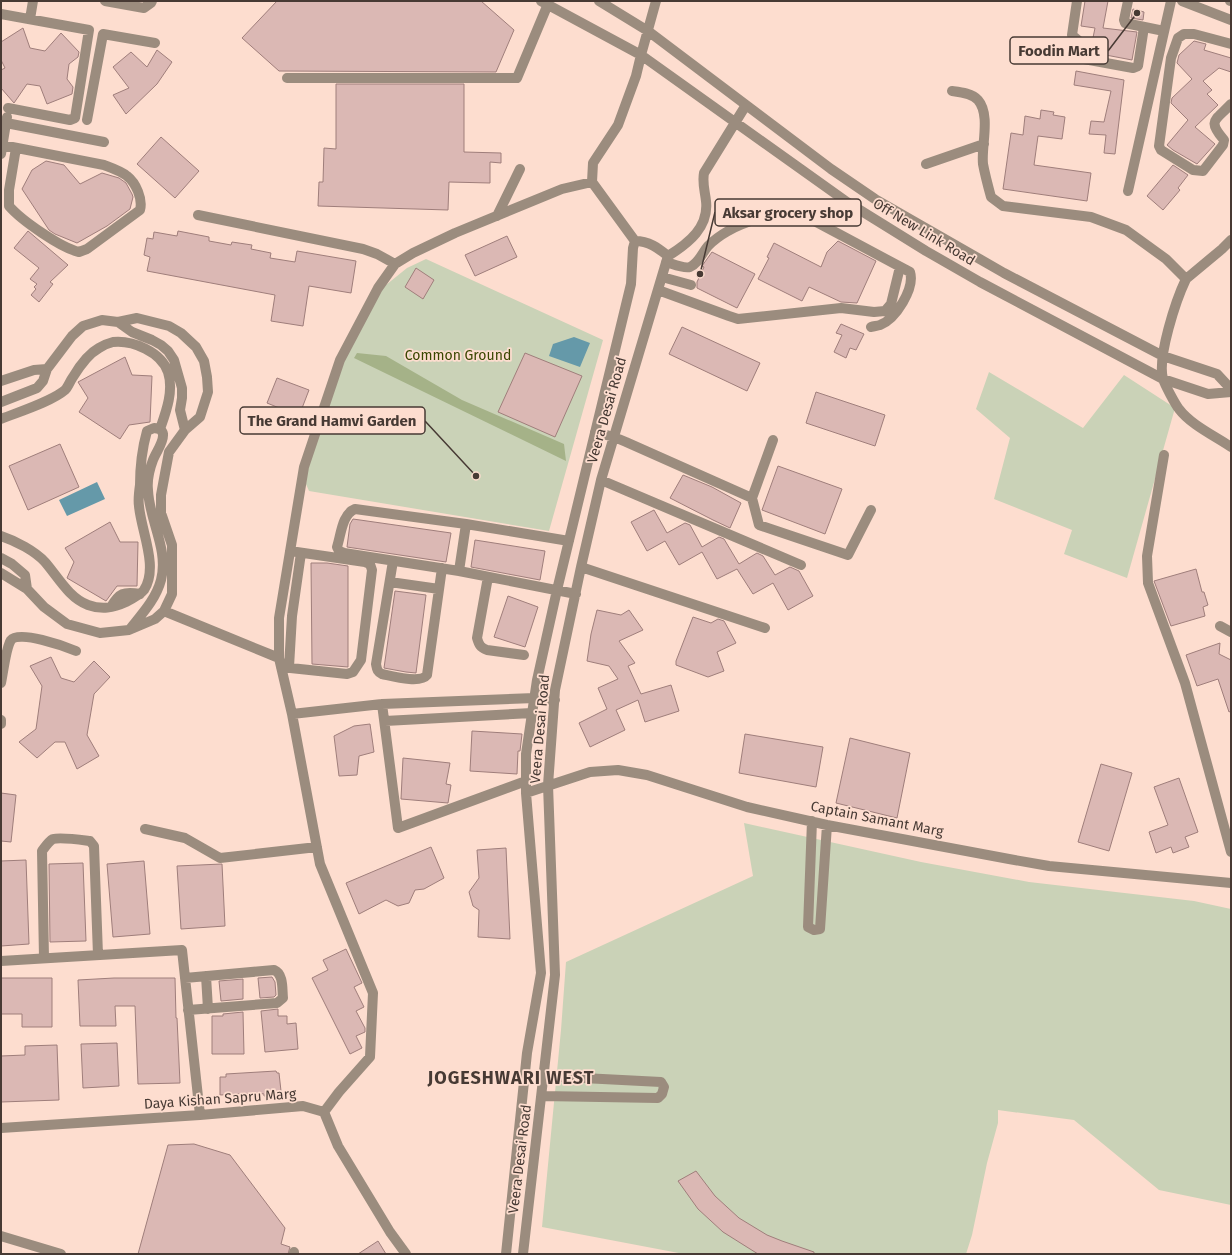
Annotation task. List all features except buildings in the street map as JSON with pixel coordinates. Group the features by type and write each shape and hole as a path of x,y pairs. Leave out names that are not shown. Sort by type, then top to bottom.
{"street":[{"path":"30,19 33,1"},
{"path":"105,1 144,8 152,1"},
{"name":"Off New Link Road","path":"599,1 648,31 831,169 875,199 1004,273 1163,356 1217,374 1231,390"},
{"path":"635,241 592,182 594,163 618,125 636,76 640,55 656,1"},
{"path":"1077,1 1072,35 1079,41 1079,51 1084,59 1134,68 1138,66 1144,27"},
{"path":"1128,1 1124,20 1125,23 1164,31"},
{"path":"1128,191 1171,1"},
{"path":"1182,1 1231,20"},
{"path":"287,78 517,78 545,3"},
{"name":"Off New Link Road","path":"545,3 640,55 847,202 926,251 987,286 1163,379 1208,394 1231,390"},
{"path":"1,14 155,43"},
{"path":"16,148 9,190 9,206 21,218 61,245 79,252 87,249 140,210 140,199 135,187 128,176 116,170 104,166 16,148 2,149 4,107 70,120 74,118 89,30"},
{"path":"87,120 103,34"},
{"path":"1231,44 1194,34 1184,34 1178,38 1170,58 1159,146 1161,150 1192,170 1203,171 1223,145 1224,140 1215,129 1214,121 1231,104"},
{"path":"1154,76 1168,78"},
{"path":"952,91 968,94 978,99 982,106 985,122 983,163 991,197 1003,206 1091,217 1126,230 1166,259 1186,279"},
{"path":"667,259 686,245 696,234 705,219 707,209 702,180 704,173 746,105"},
{"path":"3,123 104,142"},
{"path":"926,164 984,144"},
{"path":"497,216 520,169"},
{"path":"406,1254 390,1232 338,1146 324,1112 339,1092 370,1057 373,993 320,864 283,664 279,618 304,468 340,360 378,288 395,264 413,253 455,233 562,189 592,182"},
{"path":"635,241 644,241 652,245 667,259 685,267 690,267 697,262 708,247 727,231 736,227 768,216 789,212 808,216 910,272 912,277 909,289 898,311 889,320 881,325 871,327"},
{"path":"198,215 363,249 377,254 395,264"},
{"path":"1231,240 1186,279 1172,313 1162,363 1163,379 1179,409 1195,424 1231,446"},
{"path":"506,1254 527,1053 541,973 526,793 526,754 537,680 557,590 631,284 633,248 635,241"},
{"name":"Veera Desai Road","path":"523,1254 556,975 548,785 555,690 601,480 667,259"},
{"path":"658,290 738,319 841,308 874,312 885,310 891,304 900,267"},
{"path":"662,277 690,285"},
{"path":"1,402 37,388 43,381 47,369 72,336 83,326 102,320 118,322 137,318 161,323 181,332 196,346 204,361 207,377 208,392 200,417 185,430 168,452 161,495 161,513 172,545 173,559 172,594 164,611 155,618 129,630 100,633 67,624 44,607 27,589 1,573"},
{"path":"118,322 132,332 161,345 171,355 179,374 182,388 180,410 185,430"},
{"path":"1,419 66,390 77,371 92,353 98,348 112,342 132,344 151,352 163,363 168,372 170,383 169,401 160,429 163,434 162,439 153,461 148,488 149,501 160,544 163,566 161,581 153,600 129,630"},
{"path":"1,381 34,370 47,369"},
{"path":"1,536 34,554 45,562 62,585 77,599 87,605 101,608 111,608 120,595 126,593 140,594 144,590 147,582 150,564 139,506 141,455 148,431 154,428 160,429"},
{"path":"596,432 614,436 752,498"},
{"path":"773,440 752,498 759,526 848,554 872,510"},
{"path":"1164,455 1147,556 1148,583 1186,683 1228,830 1231,852"},
{"path":"601,480 801,565"},
{"path":"569,541 466,524 355,509 350,511 345,520 337,547 339,551 344,553 459,571 576,594"},
{"path":"459,571 466,524"},
{"path":"164,611 283,664 347,674 353,672 358,667 361,660 372,570 370,564 290,551"},
{"path":"283,664 292,616 301,553"},
{"path":"1,558 12,564 25,575 27,589"},
{"path":"393,561 376,664 378,672 382,674 415,680 422,679 427,675 442,568"},
{"path":"581,566 765,628"},
{"path":"488,577 477,638 479,644 481,648 487,650 524,655"},
{"path":"390,582 439,589"},
{"path":"1220,626 1231,632"},
{"path":"1,683 10,641 14,638 21,636 57,644 76,651"},
{"path":"292,714 382,704 535,698 554,700"},
{"path":"382,704 398,828 526,781"},
{"path":"385,720 532,714"},
{"name":"Captain Samant Marg","path":"526,793 590,772 618,770 647,775 747,807 827,825 1049,866 1231,883"},
{"path":"812,821 808,927 814,930 820,929 827,825"},
{"path":"145,829 185,838 220,858 317,847"},
{"path":"44,958 42,851 46,844 53,839 76,839 90,841 94,846 98,955"},
{"path":"1,961 182,950 200,1115"},
{"path":"540,964 555,963"},
{"path":"185,978 274,970 280,975 283,998 277,1003 188,1010"},
{"path":"206,976 208,1009"},
{"path":"542,1096 658,1098 662,1094 664,1087 661,1082 544,1076"},
{"name":"Daya Kishan Sapru Marg","path":"1,1128 200,1115 303,1106 324,1112"},
{"path":"509,1228 526,1231"},
{"path":"1,1236 61,1254"}],"green space":[{"name":"Common Ground","path":"426,259 603,340 549,531 309,491 306,484 307,469 343,362 381,289 407,268"},
{"path":"357,353 386,356 462,400 564,444 566,461 354,358"},
{"path":"989,372 1083,428 1124,375 1175,408 1127,578 1064,554 1072,530 994,499 1010,438 976,409"},
{"path":"744,823 921,862 1029,882 1194,901 1231,909 1231,1205 1159,1190 1074,1120 998,1110 998,1123 987,1163 972,1235 966,1254 684,1254 542,1227 566,962 753,876"}],"water":[{"path":"574,337 590,343 580,367 549,356 553,344"},
{"path":"97,482 105,499 67,516 59,500"}],"place":[{"name":"Foodin Mart","path":"1137,13"},
{"name":"Aksar grocery shop","path":"700,274"},
{"name":"The Grand Hamvi Garden","path":"476,476"}],"district":[{"name":"JOGESHWARI WEST","path":"511,1078"}]}
